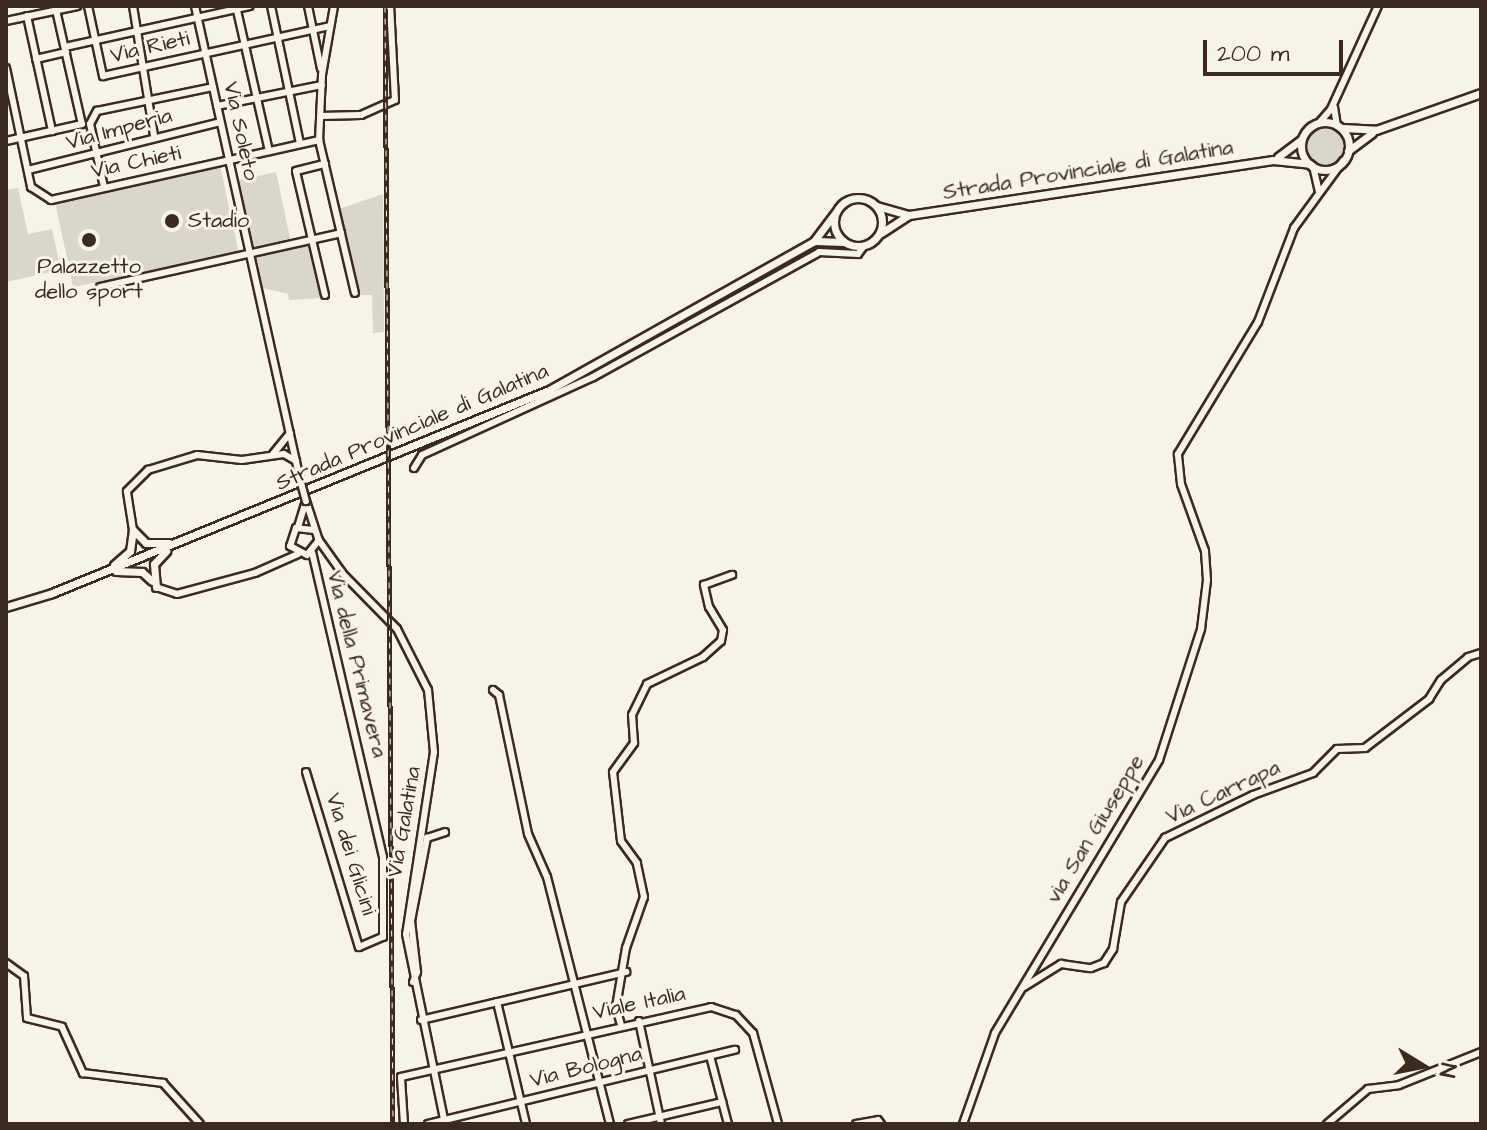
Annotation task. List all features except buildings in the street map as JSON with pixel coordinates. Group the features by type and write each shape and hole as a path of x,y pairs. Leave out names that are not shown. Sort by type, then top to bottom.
{"main road":[{"path":"1343,161 1348,151 1376,130 1481,93"},
{"path":"1319,123 1376,130"},
{"name":"Strada Provinciale di Galatina","path":"1273,160 1319,123"},
{"path":"1339,126 1348,151"},
{"path":"1302,139 1311,165"},
{"name":"Strada Provinciale di Galatina","path":"864,246 909,215 1273,160 1332,168 1343,161"},
{"name":"Strada Provinciale di Galatina","path":"6,607 102,573 591,373 814,241 835,213 854,198 909,215"},
{"path":"877,206 882,216 880,233"},
{"path":"835,213 835,229 844,242"},
{"path":"814,241 864,246"},
{"path":"102,573 130,551 133,530 153,545 186,539"},
{"path":"156,587 154,564 186,539"},
{"path":"102,573 132,569 156,587"}],"street":[{"path":"6,21 40,10 77,6"},
{"path":"88,6 95,40"},
{"path":"133,6 147,66 148,103 154,136"},
{"name":"Via Soleto","path":"195,6 290,433"},
{"path":"36,59 95,40 250,6"},
{"path":"271,6 300,144"},
{"path":"308,6 322,75"},
{"path":"334,6 322,75 319,140 355,293"},
{"path":"320,116 386,108 395,100 390,6"},
{"path":"1319,123 1334,100 1378,6"},
{"path":"237,8 269,151"},
{"path":"56,10 104,187"},
{"path":"27,16 52,131"},
{"name":"Via Rieti","path":"95,40 103,76 330,26"},
{"path":"6,68 8,89 28,170"},
{"path":"217,106 322,85"},
{"path":"6,141 86,124 97,111 148,103 213,87"},
{"path":"1334,100 1339,126"},
{"name":"Via Imperia","path":"28,170 141,145 154,136 220,122"},
{"name":"Via Chieti","path":"28,170 31,187 51,200 319,140"},
{"name":"via San Giuseppe","path":"963,1124 995,1033 1159,760 1201,629 1207,580 1205,551 1181,484 1178,454 1251,337 1287,242 1343,161"},
{"path":"325,164 296,171 325,295"},
{"path":"1311,165 1318,195"},
{"path":"100,287 341,233"},
{"path":"414,468 422,455 591,373 819,252 858,254 864,246"},
{"path":"290,433 318,539"},
{"path":"283,451 290,433"},
{"path":"133,530 127,491 148,470 197,455 242,460 293,448"},
{"path":"283,451 296,461"},
{"path":"282,558 298,527 306,501"},
{"path":"298,527 314,530"},
{"name":"Via della Primavera","path":"318,539 314,565 383,857 383,937 359,947"},
{"name":"Via Galatina","path":"318,539 330,557 404,638 420,667 433,711 434,752 407,907 413,982 445,1122"},
{"name":"Via della Primavera","path":"289,543 314,565"},
{"name":"Via della Primavera","path":"300,555 314,551"},
{"name":"Via Galatina","path":"314,551 330,557"},
{"path":"156,587 177,594 255,573 282,558 300,555"},
{"path":"621,1025 616,1007 626,972 626,948 644,897 637,863 621,841 613,772 634,743 632,715 647,684 703,657 721,641 723,630 709,607 704,585 732,575"},
{"name":"Via Carrapa","path":"1021,989 1061,964 1091,968 1104,963 1113,949 1121,902 1165,838 1253,795 1313,773 1337,749 1365,748 1429,699 1457,666 1481,653"},
{"path":"493,690 499,695 528,834 545,871 610,1124"},
{"name":"Via dei Glicini","path":"306,772 359,947"},
{"path":"413,982 417,972 413,909 427,838 445,832"},
{"path":"6,963 24,976 27,1018 62,1027 83,1073 163,1083 200,1124"},
{"path":"421,1020 626,972"},
{"path":"497,1002 526,1124"},
{"name":"Viale Italia","path":"404,1124 401,1077 711,1007 736,1015 753,1033 778,1124"},
{"path":"639,1021 660,1120"},
{"name":"Via Bologna","path":"428,1124 735,1050"},
{"path":"1327,1124 1368,1089 1399,1085 1481,1052"},
{"path":"710,1056 728,1124"},
{"path":"628,1124 660,1120 722,1102"},
{"path":"856,1124 879,1122"}],"shaded area":[{"path":"1326,125 1340,131 1346,145 1340,159 1326,165 1312,159 1306,145 1312,131"},
{"name":"Stadio","path":"220,165 239,252 73,287 55,200"},
{"path":"276,172 291,240 253,248 239,180"},
{"path":"18,188 28,234 52,229 61,270 6,282 6,190"},
{"path":"383,194 384,332 373,333 372,295 358,295 339,209"},
{"path":"310,243 321,298 289,300 288,294 263,288 256,255"}],"railway":[{"path":"385,6 393,1124"}],"place":[{"name":"Stadio","path":"172,221"},
{"name":"Palazzetto dello sport","path":"89,240"}]}
